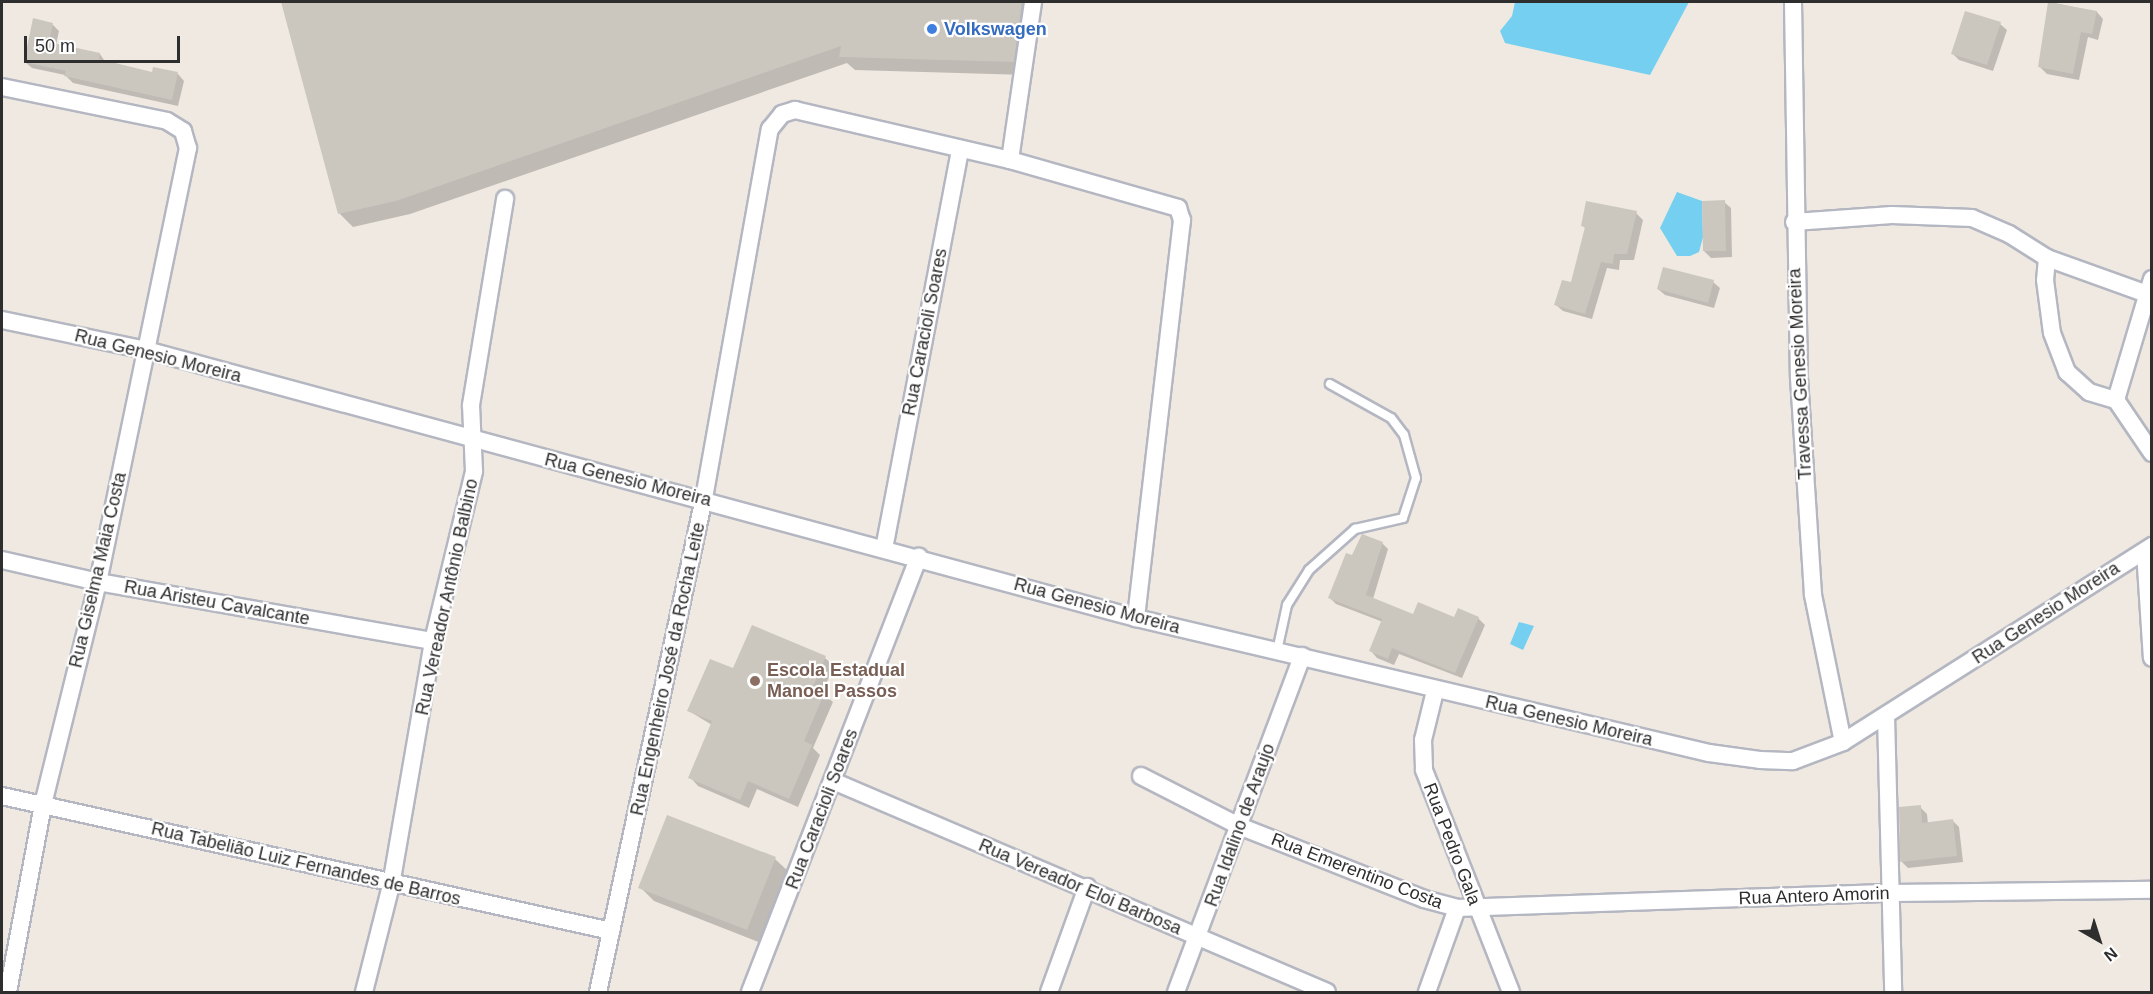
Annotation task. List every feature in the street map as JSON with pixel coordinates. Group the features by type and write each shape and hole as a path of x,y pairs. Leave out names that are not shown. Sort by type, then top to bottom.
{"street":[{"path":"1010,160 1034,2"},
{"name":"Travessa Genesio Moreira","path":"1793,2 1794,222 1812,596 1843,742"},
{"name":"Rua Giselma Maia Costa","path":"2,87 167,121 183,131 188,148 98,582 43,805 8,993"},
{"name":"Rua Engenheiro José da Rocha Leite","path":"598,993 704,498 770,129 782,114 795,110 960,149"},
{"path":"960,149 1010,160 1178,208 1182,220 1136,618"},
{"name":"Rua Caracioli Soares","path":"884,549 960,149"},
{"name":"Rua Vereador Antônio Balbino","path":"364,993 391,885 433,641 474,471 471,405 505,198"},
{"path":"1794,222 1892,215 1972,218 2009,234 2048,258 2148,286 2116,400"},
{"path":"2048,258 2045,280 2052,333 2067,372 2089,392 2116,400 2151,453"},
{"name":"Rua Genesio Moreira","path":"2,320 146,350 473,441 704,498 1136,618 1302,656 1435,691 1709,753 1760,760 1793,761 1843,742 2148,548"},
{"path":"2148,548 2151,658"},
{"name":"Rua Caracioli Soares","path":"753,992 919,557"},
{"name":"Rua Aristeu Cavalcante","path":"2,560 98,582 433,641"},
{"name":"Rua Idalino de Araujo","path":"1176,993 1302,656"},
{"name":"Rua Pedro Gala","path":"1435,691 1423,740 1424,770 1511,993"},
{"path":"1886,716 1893,993"},
{"name":"Rua Emerentino Costa","path":"1141,776 1239,826 1424,899 1457,908 1477,909"},
{"name":"Rua Vereador Eloi Barbosa","path":"833,782 1087,888 1327,993"},
{"name":"Rua Tabelião Luiz Fernandes de Barros","path":"2,796 391,885 611,931"},
{"path":"1049,993 1087,888"},
{"name":"Rua Antero Amorin","path":"1477,909 1891,893 2151,890"},
{"path":"1427,993 1457,908"}],"lane":[{"path":"1277,651 1287,605 1309,570 1355,529 1403,518 1416,478 1404,435 1391,418 1330,384"}],"water":[{"path":"1515,2 1689,2 1650,75 1505,43 1500,31 1512,16"},
{"path":"1677,192 1702,201 1703,237 1699,252 1690,256 1677,256 1660,228"},
{"path":"1519,622 1534,626 1523,650 1510,644"}],"building":[{"path":"281,2 1022,2 1014,62 839,57 841,46 396,201 338,214"},
{"path":"2048,2 2097,11 2092,34 2081,32 2073,74 2038,67"},
{"path":"1965,11 2001,22 1987,65 1951,54"},
{"path":"33,18 53,23 49,42 100,53 99,59 152,72 153,67 178,72 172,100 64,76 66,71 24,62"},
{"path":"1725,200 1726,251 1703,251 1702,201"},
{"path":"1586,201 1637,211 1627,254 1614,254 1613,264 1601,262 1585,314 1554,305 1562,280 1571,282 1585,227 1581,226"},
{"path":"1663,267 1714,280 1708,303 1657,289"},
{"path":"1362,534 1383,542 1366,595 1413,614 1418,602 1454,617 1458,608 1479,617 1455,673 1392,648 1388,659 1369,651 1382,619 1328,598 1346,553 1352,555"},
{"path":"752,625 826,656 813,687 825,692 804,741 812,745 789,799 748,781 740,800 688,778 712,721 687,711 710,659 733,668"},
{"path":"1921,805 1922,823 1953,819 1957,856 1900,862 1899,807"},
{"path":"667,815 776,857 747,930 638,888"}],"place":[{"name":"Volkswagen","path":"932,29"},
{"name":"Escola Estadual Manoel Passos","path":"755,681"}]}
